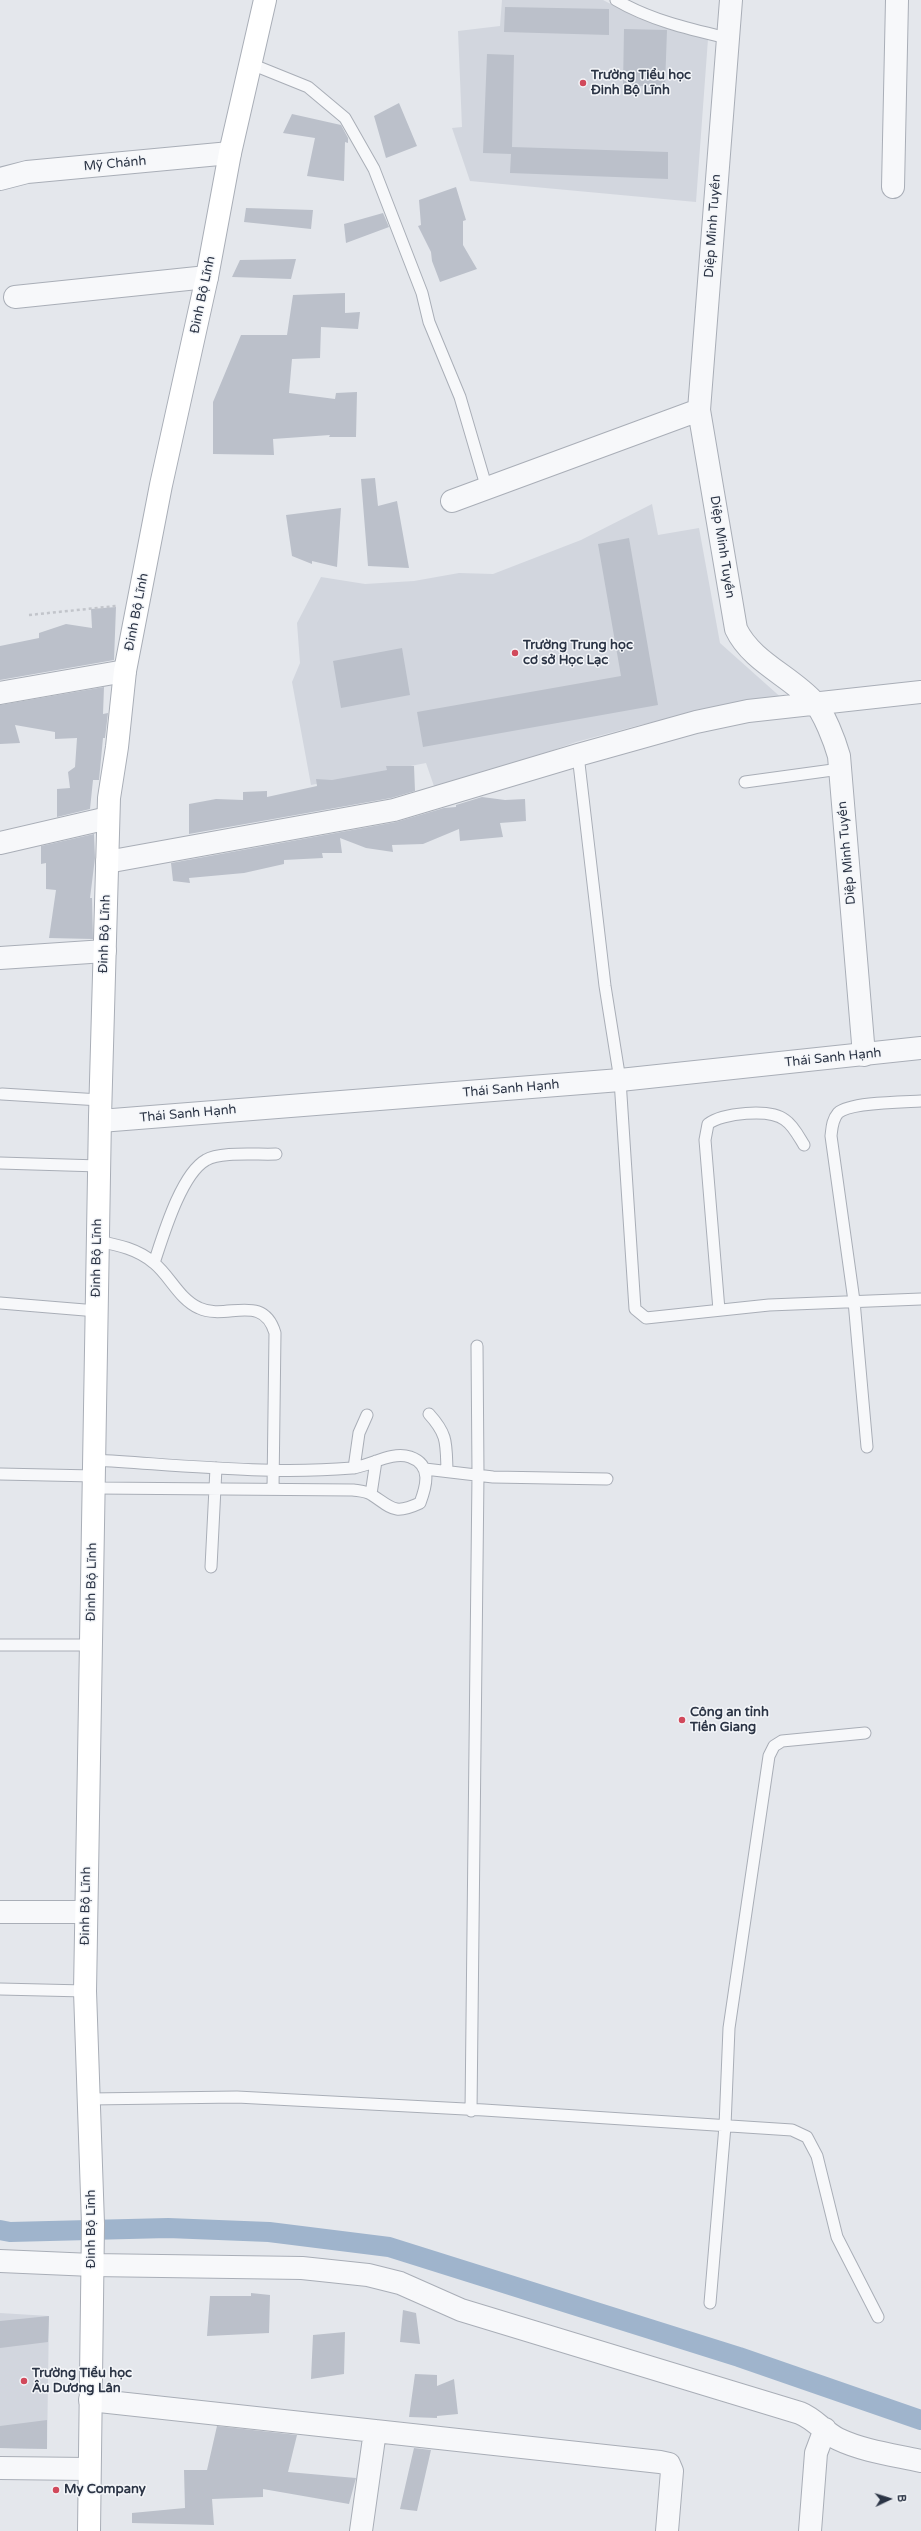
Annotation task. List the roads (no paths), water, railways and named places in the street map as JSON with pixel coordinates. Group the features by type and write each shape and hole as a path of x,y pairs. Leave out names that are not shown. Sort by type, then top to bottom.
{"main road":[{"name":"Đinh Bộ Lĩnh","path":"89,2531 88,2469 92,2224 90,2099 85,1991 100,1111 108,818 125,671 161,485 207,277 230,153 265,0"}],"street":[{"name":"Diệp Minh Tuyền","path":"731,0 699,410 736,629 747,646 814,702 835,743 840,769 864,1055"},
{"path":"893,187 897,0"},
{"name":"Mỹ Chánh","path":"0,179 27,172 230,153"},
{"path":"15,297 207,277"},
{"path":"452,501 699,410"},
{"path":"0,693 125,671"},
{"path":"107,862 394,810 578,755 696,722 748,711 814,702 921,692"},
{"path":"0,843 108,818"},
{"path":"0,958 105,951"},
{"name":"Thái Sanh Hạnh","path":"100,1111 620,1080 921,1048"},
{"path":"0,1912 86,1912"},
{"path":"0,2261 92,2259 302,2268 368,2275 400,2283 461,2310 800,2413 812,2418 829,2434 849,2443 921,2461"},
{"path":"90,2400 669,2464 672,2471 667,2531"},
{"path":"810,2531 816,2453 825,2429"},
{"path":"361,2531 375,2431"},
{"path":"0,2468 88,2469"}],"lane":[{"path":"616,0 637,12 693,30 727,38"},
{"path":"251,64 308,87 345,118 374,169 422,293 429,322 460,397 487,488"},
{"path":"578,755 604,978 620,1080 635,1309 646,1318 769,1305 921,1299"},
{"path":"745,782 840,769"},
{"path":"2,1094 100,1111"},
{"path":"867,1447 854,1302 831,1136 833,1121 839,1112 850,1108 921,1100"},
{"path":"719,1310 705,1140 708,1124 716,1118 747,1114 778,1116 786,1120 804,1145"},
{"path":"154,1263 170,1216 194,1170 206,1159 220,1156 276,1154"},
{"path":"0,1162 99,1166"},
{"path":"98,1242 120,1245 139,1253 154,1263 186,1298 199,1308 213,1311 247,1310 263,1314 271,1320 275,1333 273,1489"},
{"path":"0,1303 97,1311"},
{"path":"471,2111 478,1474 477,1346"},
{"path":"429,1414 443,1429 446,1446 447,1471"},
{"path":"354,1468 359,1433 367,1415"},
{"path":"0,1474 95,1474 216,1468 310,1471 354,1468 397,1456 410,1457 421,1463 425,1469 426,1487 420,1503 407,1509 392,1510 371,1494 353,1490 216,1489 95,1474"},
{"path":"371,1494 376,1461"},
{"path":"210,1567 216,1489 216,1468"},
{"path":"425,1469 478,1474 493,1477 607,1479"},
{"path":"0,1646 91,1645"},
{"path":"710,2303 725,2126 729,2028 769,1756 774,1746 782,1741 865,1733"},
{"path":"0,1989 85,1991"},
{"path":"90,2099 237,2098 792,2130 807,2137 817,2156 837,2237 878,2317"}],"waterway":[{"path":"0,2230 10,2232 168,2228 269,2232 389,2247 739,2357 921,2420"}],"place":[{"name":"Trường Tiểu học Đinh Bộ Lĩnh","path":"583,83"},
{"name":"Trường Trung học cơ sở Học Lạc","path":"515,653"},
{"name":"Công an tỉnh Tiền Giang","path":"682,1720"},
{"name":"Trường Tiểu học Âu Dương Lân","path":"24,2381"},
{"name":"My Company","path":"56,2490"}]}
